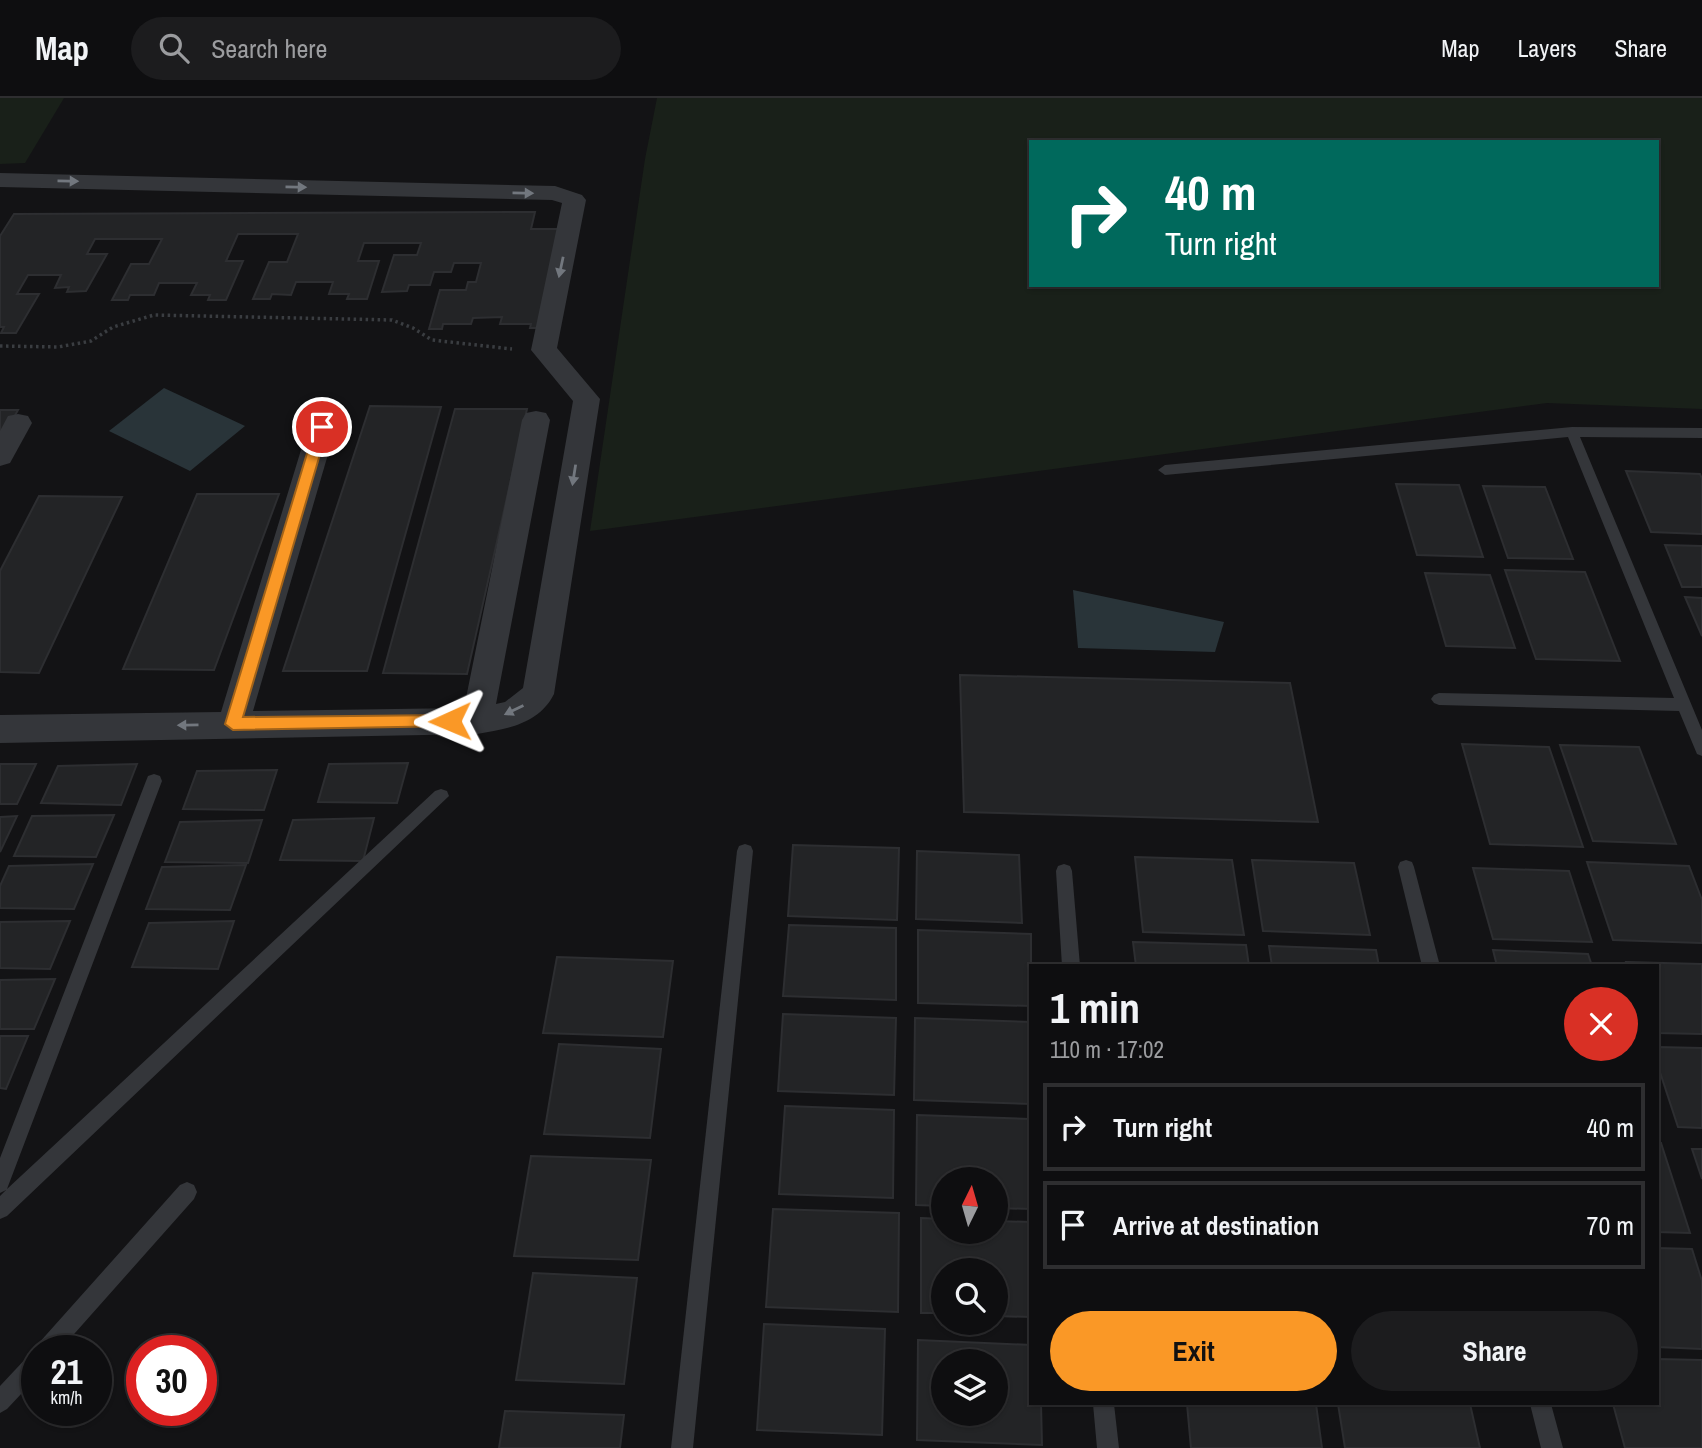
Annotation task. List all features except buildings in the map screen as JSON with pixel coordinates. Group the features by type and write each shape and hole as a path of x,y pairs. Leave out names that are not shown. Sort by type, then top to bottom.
{"street":[{"path":"0,180 555,194 574,200 544,351 587,399 538,694 514,713 477,721 0,729"},
{"path":"477,721 536,420"},
{"path":"0,457 18,423"},
{"path":"233,724 322,427"}],"lane":[{"path":"1166,470 1572,432 1702,433"},
{"path":"1572,432 1702,749"},
{"path":"1439,699 1684,705"},
{"path":"0,1183 154,780"},
{"path":"0,1209 441,796"},
{"path":"682,1448 746,851"},
{"path":"1406,867 1430,964"},
{"path":"1064,871 1071,964"},
{"path":"59,1335 187,1192"},
{"path":"0,1402 21,1379"},
{"path":"1104,1405 1108,1448"},
{"path":"1541,1405 1552,1448"}],"path":[{"path":"0,346 58,347 91,341 113,327 154,315 392,320 413,328 432,340 544,351"}],"shaded area":[{"path":"0,98 64,98 25,163 0,164"},
{"path":"657,98 1702,98 1702,409 1547,403 590,531 645,159"},
{"path":"164,388 245,426 190,471 109,431"},
{"path":"1073,590 1224,622 1215,652 1078,648"}],"route":[{"path":"322,427 233,724 450,721"}]}
